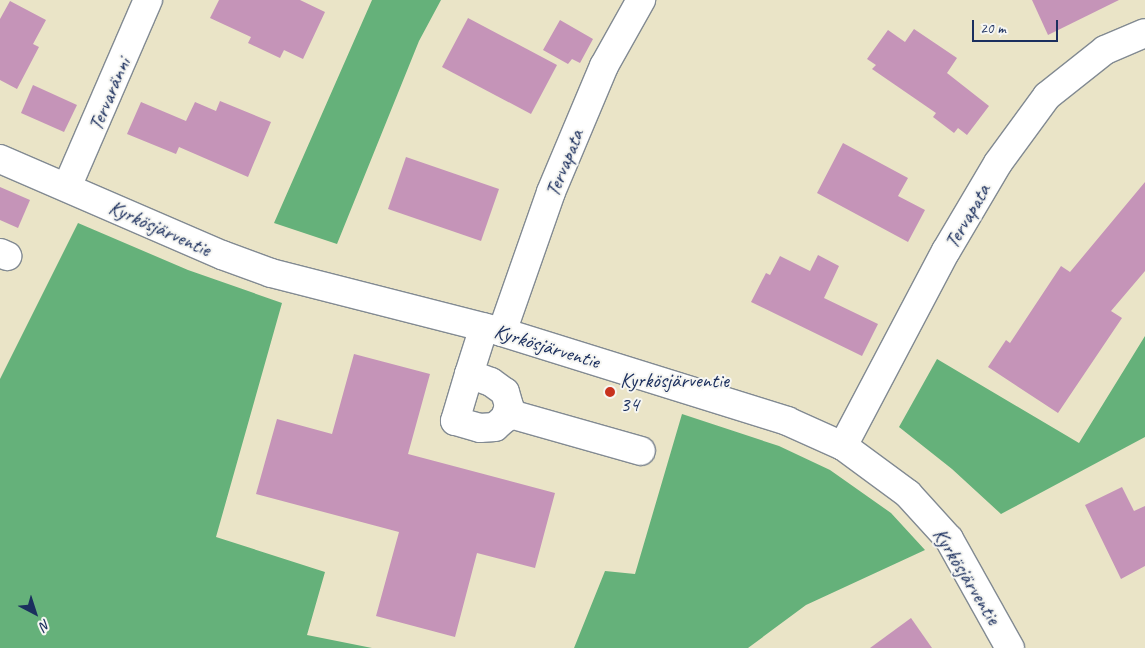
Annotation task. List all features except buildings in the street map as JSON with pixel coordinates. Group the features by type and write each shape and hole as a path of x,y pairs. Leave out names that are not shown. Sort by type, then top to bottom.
{"street":[{"name":"Tervaränni","path":"67,188 148,0"},
{"name":"Tervapata","path":"506,413 494,427 480,428 455,421 469,374 493,330 604,66 641,0"},
{"name":"Tervapata","path":"842,446 946,251 998,163 1047,96 1105,50 1145,33"},
{"name":"Kyrkösjärventie","path":"0,159 222,255 271,273 493,330 787,421 842,446 908,494 949,539 1010,648"},
{"path":"469,374 491,382 505,392 509,406 506,413 640,451"}],"green space":[{"path":"372,0 441,0 419,41 337,244 274,223"},
{"path":"78,223 188,270 282,303 216,537 325,572 307,635 372,648 0,648 0,379"},
{"path":"1145,336 1145,437 1001,514 952,469 899,427 937,359 1079,443"},
{"path":"682,414 779,446 830,470 891,513 925,550 806,605 748,648 574,648 605,571 635,574"}],"place":[{"name":"Kyrkösjärventie 34","path":"610,392"}]}
